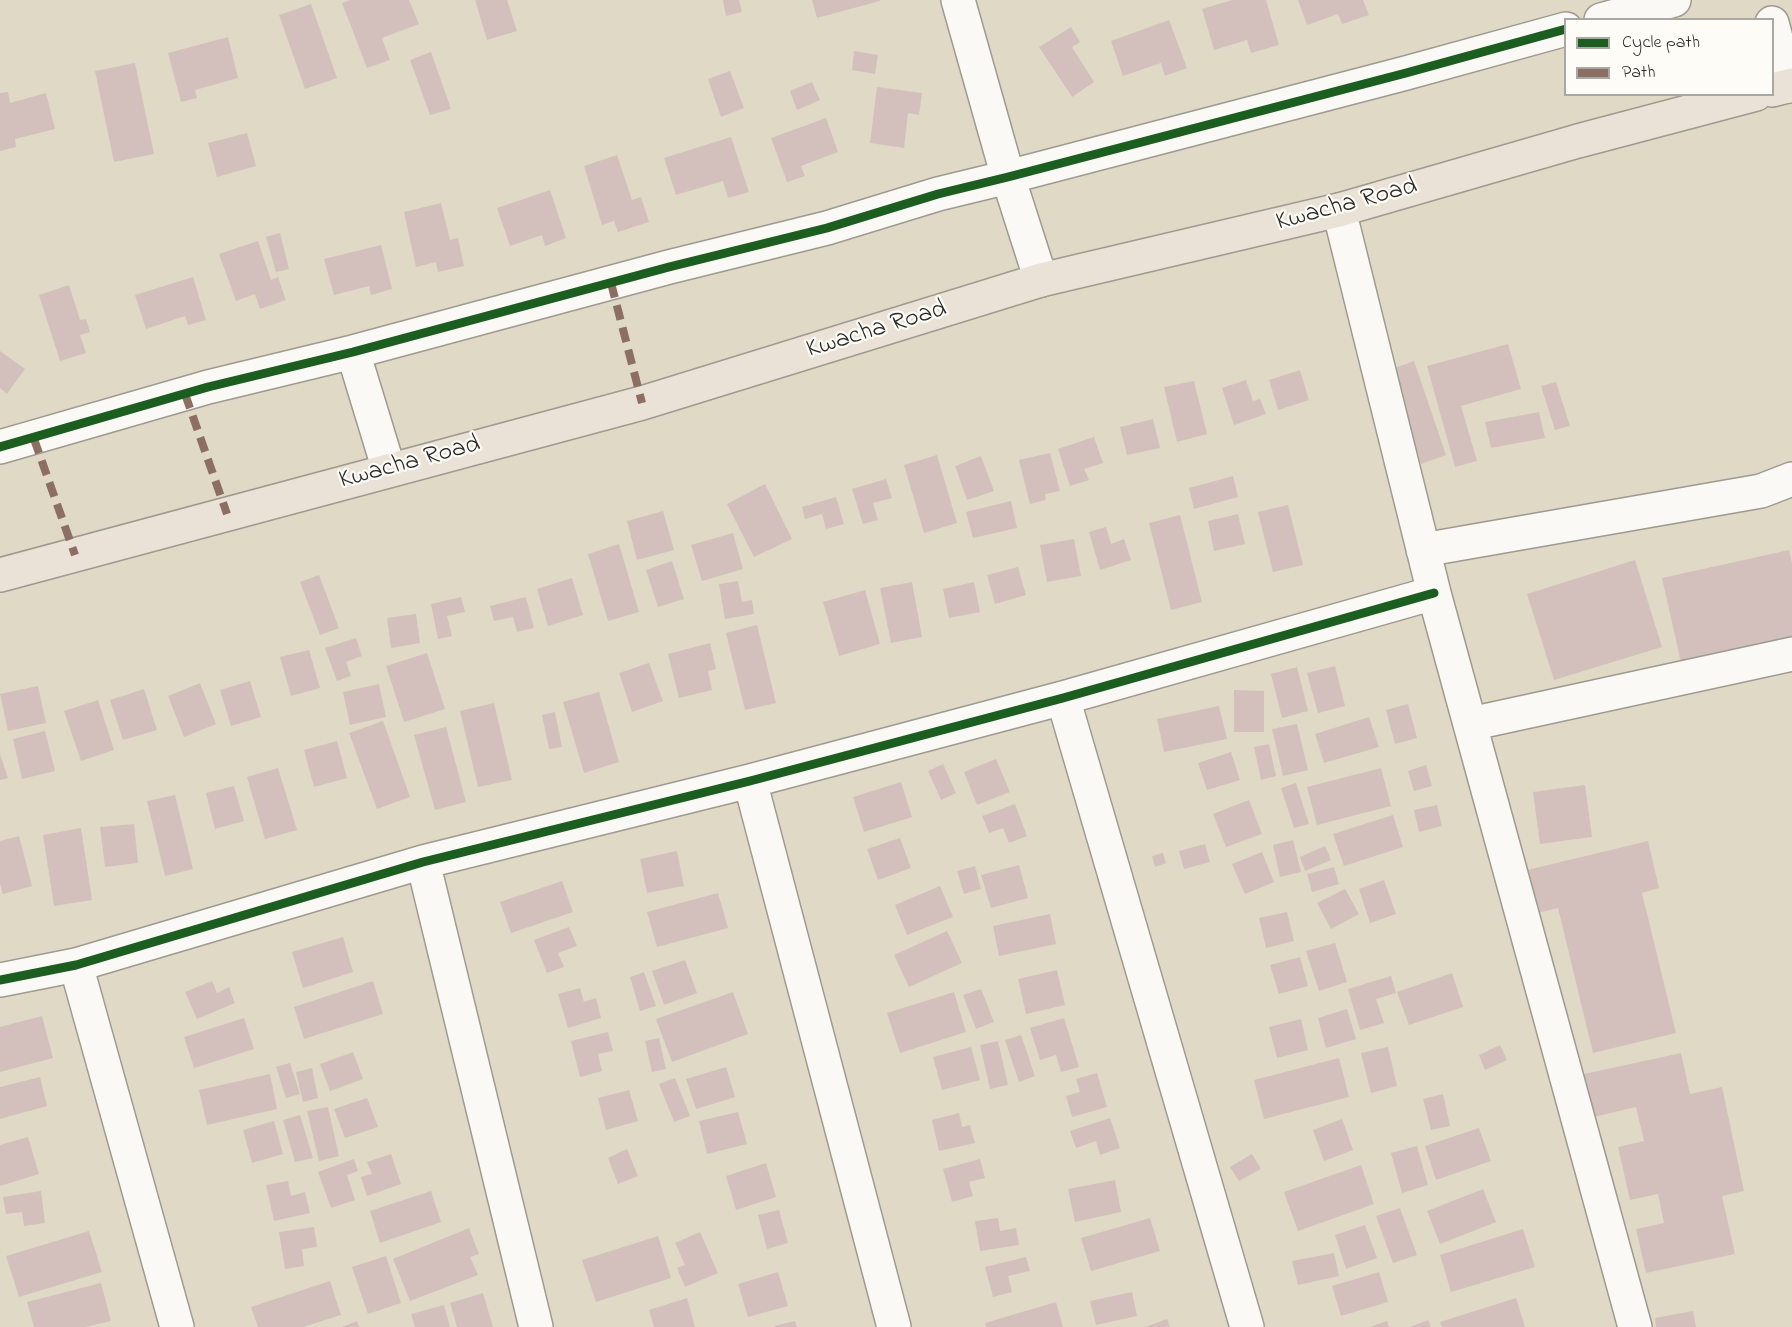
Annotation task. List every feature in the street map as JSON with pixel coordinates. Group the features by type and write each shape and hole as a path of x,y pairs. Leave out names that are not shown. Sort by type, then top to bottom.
{"main road":[{"name":"Kwacha Road","path":"0,575 642,403 1041,280 1339,210 1578,141 1748,96"}],"street":[{"path":"958,0 1008,177 1041,280"},
{"path":"1608,18 1674,0"},
{"path":"1766,0 1771,18"},
{"path":"0,447 208,387 827,228 938,194 1406,73 1564,30"},
{"path":"1774,31 1785,87"},
{"path":"1339,210 1434,592 1635,1327"},
{"path":"353,351 389,470"},
{"path":"1423,550 1761,491 1792,479"},
{"path":"0,980 76,965 423,862 750,781 1063,698 1434,592"},
{"path":"1470,724 1792,654"},
{"path":"1063,698 1246,1327"},
{"path":"750,781 894,1327"},
{"path":"423,862 536,1327"},
{"path":"76,965 177,1327"}],"building":[{"path":"350,0 409,0 419,24 382,38 390,60 367,68 342,3"},
{"path":"475,0 507,0 517,31 487,40"},
{"path":"723,0 739,0 742,12 726,16"},
{"path":"812,0 880,0 880,1 817,18"},
{"path":"1232,0 1266,0 1279,45 1251,53 1247,40 1214,50 1202,9"},
{"path":"1298,0 1363,0 1369,15 1342,24 1338,14 1307,25"},
{"path":"311,4 337,78 305,89 279,15"},
{"path":"1169,20 1187,68 1165,76 1161,63 1123,76 1111,41"},
{"path":"1071,27 1080,42 1072,47 1094,82 1072,97 1039,47"},
{"path":"228,37 238,78 195,90 197,98 181,102 168,53"},
{"path":"854,51 878,55 875,74 852,70"},
{"path":"431,52 451,109 430,115 410,60"},
{"path":"135,63 154,154 114,162 95,71"},
{"path":"730,71 744,108 721,117 708,79"},
{"path":"812,82 820,100 797,110 790,91"},
{"path":"877,87 922,93 919,115 908,113 904,148 870,143"},
{"path":"8,92 10,103 46,93 55,129 15,139 16,147 0,151 0,93"},
{"path":"826,118 838,152 801,166 805,176 787,182 771,138"},
{"path":"247,133 256,166 217,177 208,143"},
{"path":"731,137 749,192 728,198 723,181 676,195 664,158"},
{"path":"617,155 632,200 641,197 649,222 618,232 614,221 602,225 584,166"},
{"path":"550,190 566,238 545,246 542,235 510,246 497,208"},
{"path":"441,203 450,240 458,238 464,266 438,272 436,262 416,267 404,212"},
{"path":"280,233 289,269 276,272 266,237"},
{"path":"258,241 271,280 278,277 286,300 260,309 255,294 236,301 219,254"},
{"path":"381,245 392,289 371,295 369,286 334,295 324,259"},
{"path":"193,277 206,320 188,325 185,316 146,329 135,295"},
{"path":"69,285 80,320 86,319 90,332 80,335 86,353 60,361 39,295"},
{"path":"1508,344 1521,389 1461,406 1477,461 1455,467 1427,366"},
{"path":"0,351 25,369 7,394 0,388"},
{"path":"1414,361 1446,455 1421,464 1389,370"},
{"path":"1300,370 1309,400 1278,410 1269,380"},
{"path":"1246,380 1253,401 1260,399 1266,414 1234,425 1222,388"},
{"path":"1194,381 1207,434 1177,442 1164,387"},
{"path":"1556,382 1570,426 1555,430 1541,386"},
{"path":"1539,412 1545,438 1491,448 1485,422"},
{"path":"1153,419 1160,448 1127,455 1120,427"},
{"path":"1094,437 1103,463 1084,469 1089,480 1070,486 1058,449"},
{"path":"1050,453 1060,491 1045,494 1046,500 1030,504 1019,460"},
{"path":"937,455 957,523 924,533 904,465"},
{"path":"981,456 994,491 967,500 955,466"},
{"path":"1233,476 1238,497 1194,509 1189,488"},
{"path":"886,479 892,498 873,503 878,520 863,524 852,489"},
{"path":"765,484 792,539 754,557 727,504"},
{"path":"836,497 844,524 826,529 822,514 805,519 802,507"},
{"path":"1011,501 1017,528 973,538 966,512"},
{"path":"1288,505 1303,565 1273,572 1258,512"},
{"path":"663,511 674,550 637,560 627,521"},
{"path":"1238,514 1245,544 1214,551 1208,521"},
{"path":"1180,515 1202,602 1171,610 1149,523"},
{"path":"1106,527 1111,544 1124,539 1131,560 1100,570 1089,532"},
{"path":"733,533 743,569 702,581 691,545"},
{"path":"1074,539 1081,576 1047,582 1040,545"},
{"path":"619,544 639,612 608,621 588,554"},
{"path":"1789,550 1792,563 1792,642 1682,667 1662,578"},
{"path":"1635,560 1662,647 1554,680 1527,594"},
{"path":"672,561 684,599 658,607 646,570"},
{"path":"1018,567 1026,595 995,604 987,575"},
{"path":"319,575 339,628 320,635 300,582"},
{"path":"572,578 583,615 548,626 537,589"},
{"path":"738,581 742,602 752,600 754,614 725,619 719,584"},
{"path":"912,582 922,637 891,643 880,588"},
{"path":"974,582 980,612 949,618 943,589"},
{"path":"865,590 880,644 839,656 823,602"},
{"path":"461,597 465,612 447,616 452,636 438,639 431,604"},
{"path":"526,597 534,628 517,632 513,617 494,621 490,606"},
{"path":"416,614 420,643 391,648 387,618"},
{"path":"757,625 776,703 745,710 726,633"},
{"path":"356,638 362,656 346,662 351,676 337,681 325,648"},
{"path":"710,643 716,669 708,671 712,690 679,698 668,654"},
{"path":"309,650 320,688 291,696 280,657"},
{"path":"427,653 445,709 404,722 386,666"},
{"path":"649,663 663,701 632,712 619,673"},
{"path":"1335,666 1345,706 1318,713 1307,673"},
{"path":"1297,667 1308,711 1282,718 1271,674"},
{"path":"250,681 261,717 231,726 220,690"},
{"path":"200,683 216,724 184,737 168,696"},
{"path":"379,684 386,717 350,725 343,692"},
{"path":"38,686 46,723 8,731 0,694"},
{"path":"144,689 157,730 123,740 110,700"},
{"path":"1234,690 1264,691 1264,732 1234,732"},
{"path":"599,692 619,762 584,773 563,702"},
{"path":"98,700 114,750 81,761 64,711"},
{"path":"494,703 512,780 478,787 460,711"},
{"path":"1408,704 1417,738 1395,744 1386,710"},
{"path":"1219,706 1227,739 1164,752 1157,719"},
{"path":"555,712 562,747 549,749 542,715"},
{"path":"1369,717 1379,747 1324,763 1315,734"},
{"path":"383,721 410,797 377,809 349,733"},
{"path":"1297,724 1308,770 1283,776 1272,729"},
{"path":"446,727 466,802 435,810 414,735"},
{"path":"45,731 55,771 22,779 13,739"},
{"path":"337,741 347,778 314,787 304,750"},
{"path":"1269,744 1276,776 1261,780 1254,747"},
{"path":"1231,752 1240,780 1207,790 1198,763"},
{"path":"0,754 8,778 0,780"},
{"path":"996,759 1010,792 977,805 964,772"},
{"path":"943,764 956,793 941,800 928,771"},
{"path":"1426,765 1432,786 1414,791 1408,771"},
{"path":"278,768 297,830 265,839 247,777"},
{"path":"1381,768 1391,806 1317,825 1307,787"},
{"path":"901,782 912,817 864,832 853,797"},
{"path":"1296,783 1309,824 1294,828 1281,788"},
{"path":"1585,785 1592,837 1540,844 1533,792"},
{"path":"234,786 244,821 215,829 206,793"},
{"path":"175,795 193,869 165,876 147,801"},
{"path":"1249,800 1262,834 1226,847 1213,814"},
{"path":"1015,804 1027,836 1009,843 1003,828 989,833 982,816"},
{"path":"1437,805 1442,826 1419,832 1414,810"},
{"path":"1393,815 1403,847 1344,866 1333,834"},
{"path":"134,824 138,863 105,867 100,827"},
{"path":"81,828 92,900 54,906 43,835"},
{"path":"19,836 32,886 3,894 0,884 0,841"},
{"path":"900,838 911,868 878,880 867,849"},
{"path":"1293,840 1301,872 1280,877 1273,845"},
{"path":"1648,841 1659,888 1642,893 1676,1033 1593,1053 1558,908 1534,914 1523,871"},
{"path":"1205,844 1210,862 1184,869 1179,851"},
{"path":"1325,846 1331,860 1305,871 1300,857"},
{"path":"677,851 684,886 647,893 640,859"},
{"path":"1262,852 1274,882 1245,894 1232,864"},
{"path":"1163,853 1166,863 1155,867 1152,856"},
{"path":"1019,865 1028,898 991,908 981,875"},
{"path":"975,866 981,889 964,894 957,871"},
{"path":"1334,867 1339,884 1312,892 1307,874"},
{"path":"1384,880 1396,914 1370,923 1359,889"},
{"path":"562,881 573,912 511,933 500,902"},
{"path":"940,886 953,917 907,935 895,905"},
{"path":"1345,889 1359,914 1331,929 1317,903"},
{"path":"718,893 728,928 657,947 647,912"},
{"path":"1287,912 1294,941 1266,948 1259,918"},
{"path":"1050,914 1056,944 999,956 993,926"},
{"path":"569,927 577,946 558,953 564,967 547,973 534,940"},
{"path":"947,931 962,963 909,987 894,955"},
{"path":"343,937 353,972 303,988 292,952"},
{"path":"1335,943 1347,982 1319,991 1306,951"},
{"path":"1300,957 1308,986 1279,994 1270,965"},
{"path":"685,960 697,993 664,1005 652,971"},
{"path":"1057,970 1065,1005 1026,1014 1018,979"},
{"path":"644,972 656,1006 640,1011 630,977"},
{"path":"1452,973 1463,1007 1409,1025 1397,992"},
{"path":"1391,976 1396,993 1376,999 1384,1023 1360,1030 1348,989"},
{"path":"212,981 217,993 229,987 235,1003 197,1019 185,992"},
{"path":"373,981 383,1014 304,1039 294,1007"},
{"path":"580,988 584,1002 596,998 601,1018 568,1028 558,994"},
{"path":"981,989 994,1022 976,1029 963,995"},
{"path":"733,992 748,1034 672,1062 656,1019"},
{"path":"954,992 966,1032 900,1053 887,1013"},
{"path":"1347,1009 1356,1039 1326,1048 1318,1018"},
{"path":"42,1016 53,1058 0,1072 0,1027"},
{"path":"244,1018 254,1049 194,1068 184,1037"},
{"path":"1064,1018 1079,1067 1061,1072 1056,1055 1040,1060 1030,1028"},
{"path":"1301,1019 1308,1050 1277,1058 1269,1027"},
{"path":"608,1032 613,1051 598,1054 602,1071 580,1077 571,1041"},
{"path":"1021,1035 1035,1076 1019,1082 1005,1040"},
{"path":"659,1038 666,1069 652,1072 645,1041"},
{"path":"998,1041 1008,1085 990,1089 980,1045"},
{"path":"1500,1045 1507,1060 1485,1070 1479,1055"},
{"path":"971,1047 980,1080 942,1090 933,1057"},
{"path":"1388,1047 1397,1086 1371,1093 1361,1053"},
{"path":"353,1052 363,1079 330,1091 320,1064"},
{"path":"1681,1053 1690,1094 1722,1087 1744,1191 1722,1196 1735,1254 1646,1273 1636,1229 1664,1223 1658,1194 1630,1200 1618,1147 1644,1141 1636,1107 1594,1117 1584,1074"},
{"path":"1339,1058 1349,1097 1264,1119 1254,1080"},
{"path":"290,1063 300,1094 286,1098 276,1067"},
{"path":"726,1067 735,1097 696,1109 686,1079"},
{"path":"312,1068 318,1098 303,1102 296,1072"},
{"path":"1097,1073 1107,1107 1072,1117 1066,1096 1080,1092 1076,1079"},
{"path":"270,1074 277,1109 207,1125 199,1090"},
{"path":"40,1077 47,1106 0,1119 0,1087"},
{"path":"675,1078 690,1116 674,1122 659,1084"},
{"path":"629,1090 638,1121 606,1130 598,1098"},
{"path":"1443,1094 1450,1126 1431,1130 1423,1099"},
{"path":"367,1098 378,1127 345,1138 334,1109"},
{"path":"328,1107 339,1156 319,1161 307,1111"},
{"path":"738,1112 747,1144 707,1154 699,1121"},
{"path":"959,1113 962,1127 970,1125 975,1143 939,1151 932,1120"},
{"path":"300,1115 313,1158 295,1162 283,1120"},
{"path":"1110,1118 1120,1148 1100,1155 1096,1141 1076,1148 1070,1131"},
{"path":"1342,1119 1353,1150 1324,1161 1313,1130"},
{"path":"274,1121 283,1154 252,1163 243,1130"},
{"path":"1479,1128 1491,1161 1436,1180 1425,1146"},
{"path":"28,1137 39,1174 0,1186 0,1145"},
{"path":"1417,1146 1428,1185 1402,1193 1391,1153"},
{"path":"627,1149 638,1176 618,1184 608,1158"},
{"path":"391,1154 401,1184 367,1196 361,1177 372,1174 367,1162"},
{"path":"1252,1154 1261,1169 1239,1181 1230,1167"},
{"path":"354,1159 358,1171 347,1175 355,1200 331,1208 318,1172"},
{"path":"980,1159 985,1178 969,1182 973,1196 952,1202 943,1169"},
{"path":"766,1163 776,1197 736,1210 726,1176"},
{"path":"1361,1165 1374,1204 1298,1231 1284,1192"},
{"path":"1115,1180 1121,1212 1075,1222 1068,1189"},
{"path":"288,1181 291,1196 305,1192 310,1213 274,1221 266,1185"},
{"path":"1483,1189 1496,1222 1440,1244 1427,1211"},
{"path":"41,1191 45,1223 24,1226 22,1212 6,1214 3,1197"},
{"path":"431,1191 441,1222 380,1243 370,1211"},
{"path":"1400,1208 1417,1255 1393,1263 1376,1216"},
{"path":"779,1210 788,1243 767,1249 758,1215"},
{"path":"998,1218 1000,1231 1016,1228 1019,1245 980,1251 975,1221"},
{"path":"1150,1218 1160,1251 1091,1271 1081,1238"},
{"path":"1365,1225 1377,1258 1346,1269 1335,1235"},
{"path":"314,1227 317,1247 302,1249 304,1266 285,1269 279,1232"},
{"path":"469,1228 479,1254 470,1257 478,1275 410,1301 393,1259"},
{"path":"1523,1229 1535,1267 1451,1292 1440,1255"},
{"path":"89,1231 102,1272 19,1297 6,1256"},
{"path":"700,1232 718,1273 685,1287 677,1268 685,1265 675,1243"},
{"path":"658,1236 671,1278 596,1302 582,1260"},
{"path":"1334,1253 1339,1276 1298,1285 1292,1261"},
{"path":"386,1256 401,1303 368,1314 352,1267"},
{"path":"1026,1257 1030,1271 1008,1276 1012,1292 993,1297 985,1267"},
{"path":"778,1272 788,1306 748,1317 738,1284"},
{"path":"1379,1272 1388,1302 1341,1316 1332,1286"},
{"path":"330,1281 341,1315 303,1327 258,1327 251,1307"},
{"path":"101,1283 111,1321 86,1327 34,1327 27,1302"},
{"path":"1132,1292 1137,1316 1096,1325 1090,1301"},
{"path":"483,1293 493,1327 457,1327 450,1303"},
{"path":"687,1298 695,1327 654,1327 649,1310"},
{"path":"1516,1298 1525,1327 1442,1327 1440,1322"},
{"path":"1056,1302 1063,1327 986,1327 985,1323"},
{"path":"444,1305 450,1327 415,1327 411,1314"},
{"path":"1693,1311 1696,1327 1656,1327 1655,1318"},
{"path":"1167,1319 1170,1327 1145,1327"},
{"path":"1428,1320 1431,1327 1410,1327"},
{"path":"357,1321 359,1327 342,1327"},
{"path":"795,1321 797,1327 774,1327 774,1326"},
{"path":"1387,1321 1389,1327 1370,1327"}],"marked path":[{"path":"611,283 642,403"},
{"path":"185,394 227,514"},
{"path":"34,439 75,555"}],"cycle path":[{"path":"0,447 208,387 353,352 669,267 827,228 938,194 1406,73 1564,30"},
{"path":"0,980 76,965 423,862 750,781 1063,698 1434,593"}]}
